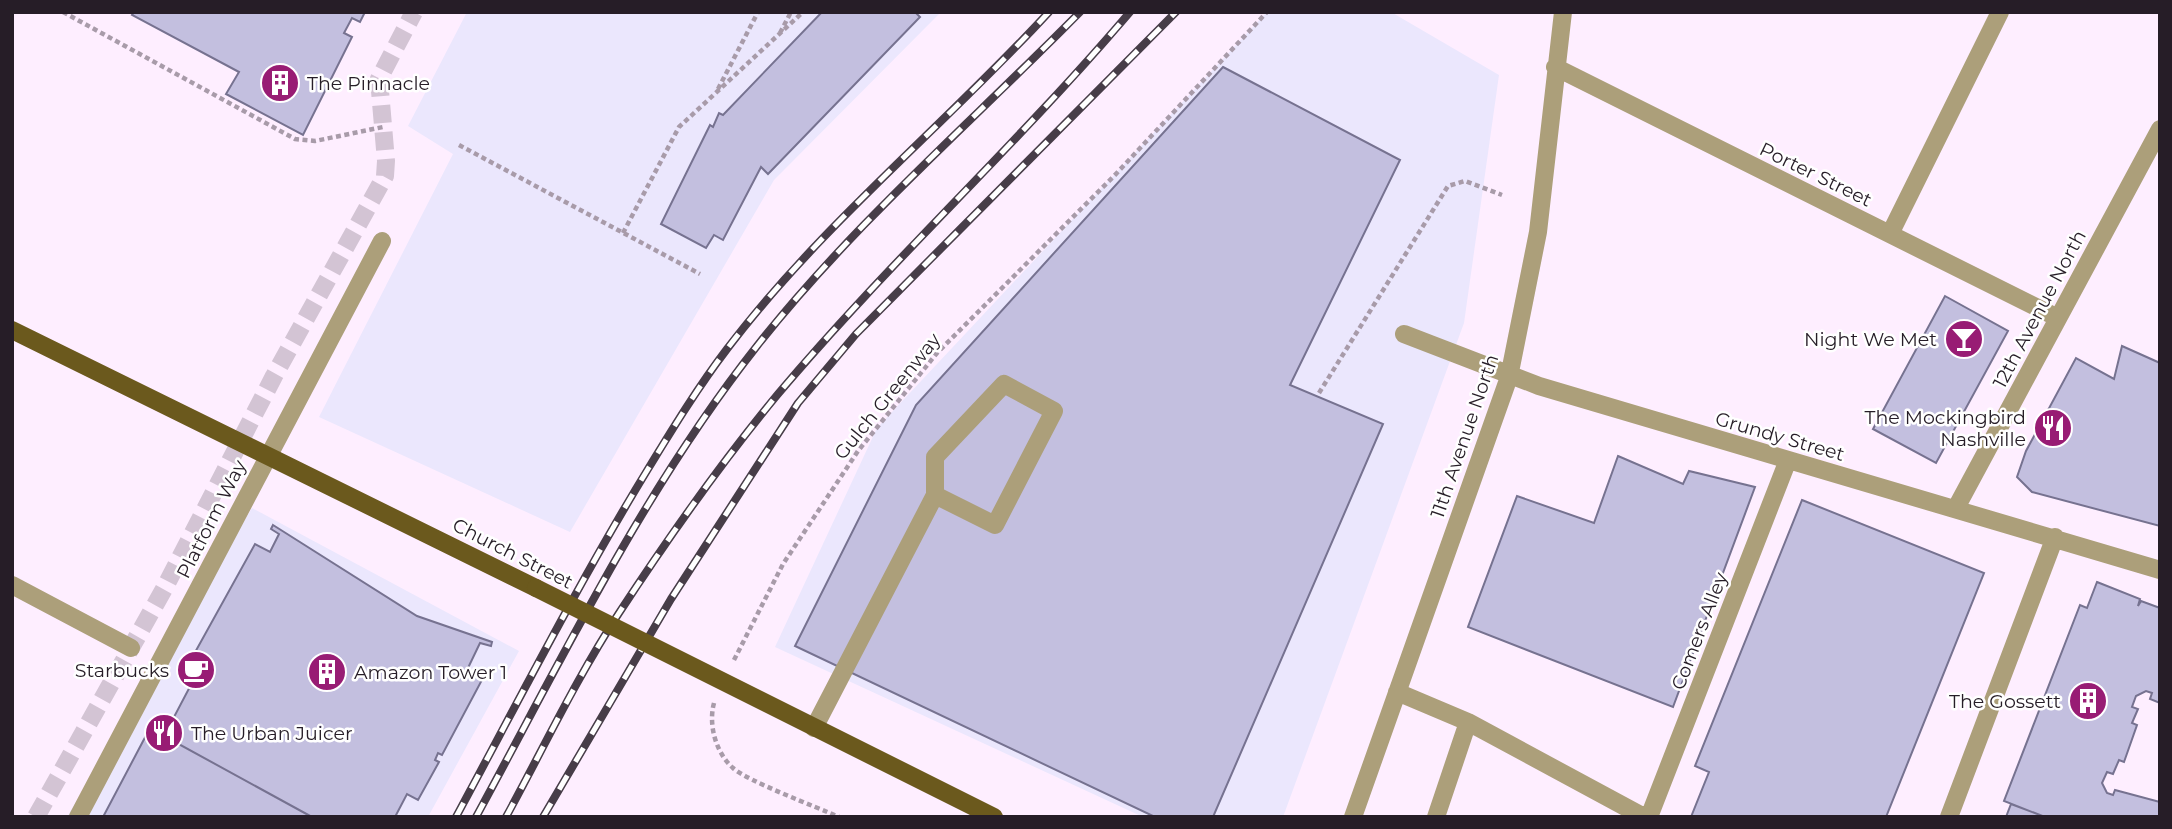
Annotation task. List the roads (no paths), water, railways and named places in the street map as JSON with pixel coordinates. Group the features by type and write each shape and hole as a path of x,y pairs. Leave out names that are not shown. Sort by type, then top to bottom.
{"main road":[{"name":"Church Street","path":"12,330 268,454 994,817"}],"street":[{"name":"11th Avenue North","path":"1353,817 1509,377 1538,232 1563,12"},
{"path":"1890,234 2000,12"},
{"name":"Porter Street","path":"1555,67 2058,318"},
{"name":"12th Avenue North","path":"1956,508 2160,129"},
{"name":"Platform Way","path":"81,816 268,454 382,242"},
{"name":"Grundy Street","path":"1404,334 1509,377 2160,570"},
{"path":"814,728 935,495 935,457 1004,384 1054,411 995,525 935,495"},
{"name":"Comers Alley","path":"1646,817 1788,460"},
{"path":"1949,817 2055,537"},
{"path":"12,585 131,648"},
{"path":"1397,692 1468,722 1646,817"},
{"path":"1436,817 1468,722"}],"tunnel":[{"path":"36,817 164,589 274,376 385,176 379,79 414,12"}],"railway":[{"path":"456,817 598,555 667,438 716,363 802,260 1049,12"},
{"path":"476,817 573,635 641,516 716,401 757,346 794,301 873,216 1080,12"},
{"path":"506,817 604,637 676,529 736,447 820,345 1043,109 1130,12"},
{"path":"543,817 671,599 798,403 856,334 1176,12"}],"place":[{"name":"The Pinnacle","path":"280,83"},
{"name":"Night We Met","path":"1964,339"},
{"name":"The Mockingbird Nashville","path":"2053,428"},
{"name":"Starbucks","path":"196,670"},
{"name":"Amazon Tower 1","path":"327,672"},
{"name":"The Gossett","path":"2088,701"},
{"name":"The Urban Juicer","path":"164,733"}]}
